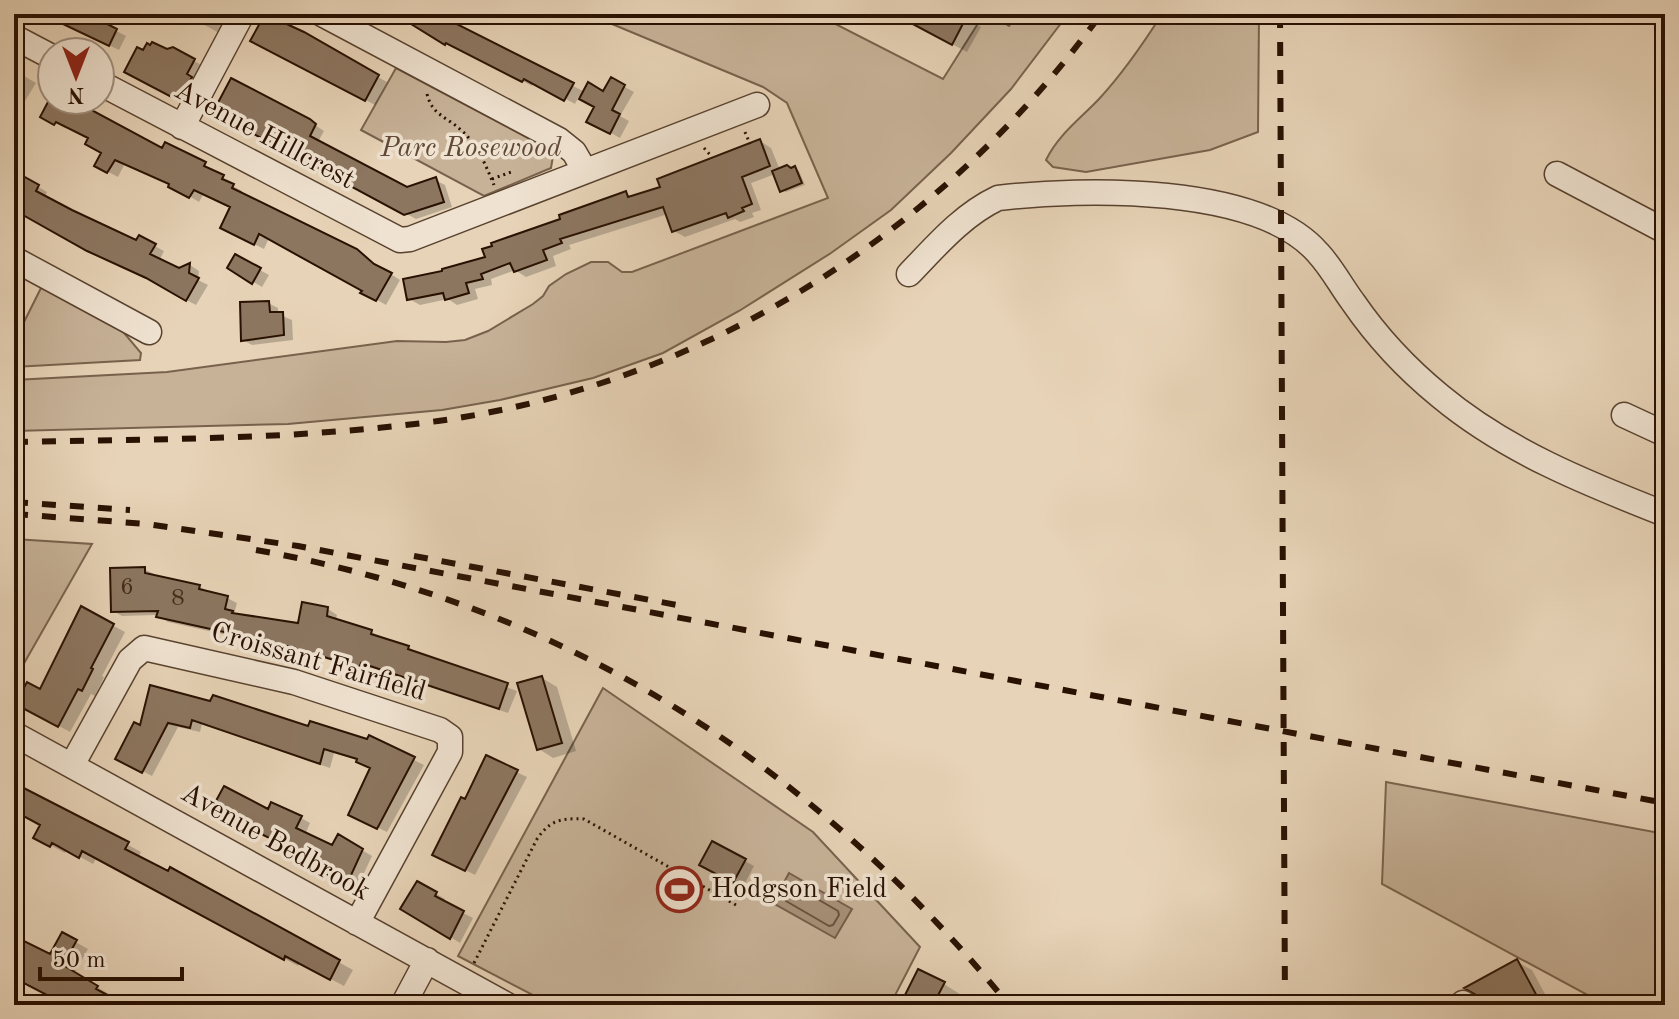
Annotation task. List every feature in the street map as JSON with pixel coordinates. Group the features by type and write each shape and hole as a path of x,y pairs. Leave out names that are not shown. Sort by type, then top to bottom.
{"street":[{"path":"182,127 242,14"},
{"path":"322,14 559,140 574,152 585,171 757,105"},
{"path":"14,37 36,49"},
{"name":"Avenue Hillcrest","path":"116,92 400,240 585,171"},
{"path":"1557,174 1665,231"},
{"path":"909,274 966,217 998,198 1116,192 1185,199 1253,213 1285,225 1316,250 1379,336 1438,395 1470,420 1528,456 1665,514"},
{"path":"14,259 149,332"},
{"path":"1624,415 1665,434"},
{"name":"Croissant Fairfield","path":"72,765 126,667 135,653 144,648 312,687 440,730 450,737 450,752 357,923"},
{"name":"Avenue Bedbrook","path":"14,734 507,1005"},
{"path":"403,1005 427,960"}],"path":[{"path":"428,85 427,96 433,109 461,130 471,143 495,176 496,191"},
{"path":"743,128 750,144"},
{"path":"700,143 712,157"},
{"path":"495,176 514,171"},
{"path":"471,969 537,839 546,826 556,820 584,819 736,905"}],"green space":[{"path":"588,14 816,14 943,79 984,14 1009,26 1018,14 1068,14 1011,89 951,153 891,210 831,253 739,311 663,353 593,378 442,410 288,424 14,431 14,380 167,372 397,341 465,340 488,331 533,304 549,286 591,262 608,262 622,272 632,272 828,198 787,103 763,87"},
{"path":"1162,14 1259,14 1258,132 1210,150 1086,172 1053,167 1046,160 1057,143 1116,79"},
{"name":"Parc Rosewood","path":"396,68 543,146 553,156 551,168 484,196 361,130"},
{"path":"43,284 120,328 141,353 140,360 14,367 14,342"},
{"path":"14,539 92,544 14,681"},
{"name":"Hodgson Field","path":"603,688 813,832 920,947 890,1005 552,1005 458,956"},
{"path":"1386,782 1665,834 1665,1005 1606,1005 1382,884"}],"water":[{"path":"789,873 852,909 835,938 773,903"}],"building":[{"path":"42,14 88,14 117,29 114,36 88,36"},
{"path":"265,14 304,32 379,75 365,101 250,41"},
{"path":"395,14 437,14 574,83 564,101 524,79 522,82 445,45"},
{"path":"894,14 968,14 952,45"},
{"path":"152,42 167,49 173,47 195,59 187,74 192,77 179,101 124,72 137,47 143,50 147,43 150,45"},
{"path":"611,77 625,85 612,110 620,114 610,134 586,122 594,107 579,99 588,82 603,91"},
{"path":"231,78 310,119 316,124 310,136 407,187 436,177 444,202 404,215 213,112"},
{"path":"103,116 162,148 165,142 206,162 204,166 224,175 222,179 234,184 232,188 357,249 374,264 392,273 376,301 259,234 254,245 220,228 230,207 194,190 189,198 168,187 169,184 115,160 107,173 94,166 101,153 85,144 88,138 40,117"},
{"path":"760,139 770,166 742,177 752,204 742,208 744,211 728,218 726,213 672,232 663,207 560,239 562,243 543,250 547,260 514,272 510,263 481,274 483,279 466,283 469,293 445,300 443,293 407,300 403,279 485,257 482,249 492,246 491,243 560,219 559,215 626,191 628,197 660,187 657,179"},
{"path":"787,165 791,168 795,166 802,183 780,192 772,171"},
{"path":"14,171 39,185 36,191 72,210 136,240 139,235 156,244 150,254 179,268 190,263 189,273 199,278 186,301 14,210"},
{"path":"235,254 261,268 252,284 227,268"},
{"path":"269,301 270,312 283,312 284,335 241,341 240,302"},
{"path":"145,567 145,573 200,585 199,589 228,596 225,609 232,613 298,623 302,602 328,607 327,616 372,630 371,634 409,646 408,649 508,683 499,709 361,663 359,668 293,651 294,647 238,639 238,635 156,617 158,611 111,612 110,568"},
{"path":"81,606 114,624 82,691 78,689 58,727 15,704 27,682 40,689"},
{"path":"542,676 562,743 537,750 517,683"},
{"path":"150,685 210,701 213,695 308,726 310,721 367,739 369,735 415,757 377,829 348,815 370,768 356,762 357,759 324,749 320,764 192,720 190,728 168,723 142,773 115,759 134,722 140,725"},
{"path":"486,755 518,770 465,871 432,855 461,797 465,799"},
{"path":"14,783 129,842 125,849 168,871 170,867 340,960 330,980 285,956 284,960 82,851 79,858 52,843 50,847 33,838 40,825 14,811"},
{"path":"224,786 268,809 271,802 302,816 296,828 332,845 338,834 363,849 347,884 297,861 301,853 211,810"},
{"path":"712,841 746,859 733,883 699,865"},
{"path":"417,881 437,892 435,896 464,911 450,939 400,909"},
{"path":"62,932 77,940 63,965 98,986 96,989 126,1005 66,1005 14,978 14,936 50,954"},
{"path":"1517,959 1538,998 1523,1005 1478,1005 1476,995 1464,988"},
{"path":"918,969 945,982 933,1005 900,1005"}],"railway":[{"path":"14,442 226,438 332,432 438,421 537,402 632,372 724,333 811,285 893,228 969,164 1038,92 1101,14"},
{"path":"1280,14 1285,1005"},
{"path":"14,502 130,510"},
{"path":"14,514 147,524 298,546 1665,803"},
{"path":"256,550 370,575 477,610 579,654 675,707 766,769 852,840 933,918 1009,1005"},
{"path":"414,556 677,605"}],"place":[{"name":"Hodgson Field","path":"680,890"}]}
